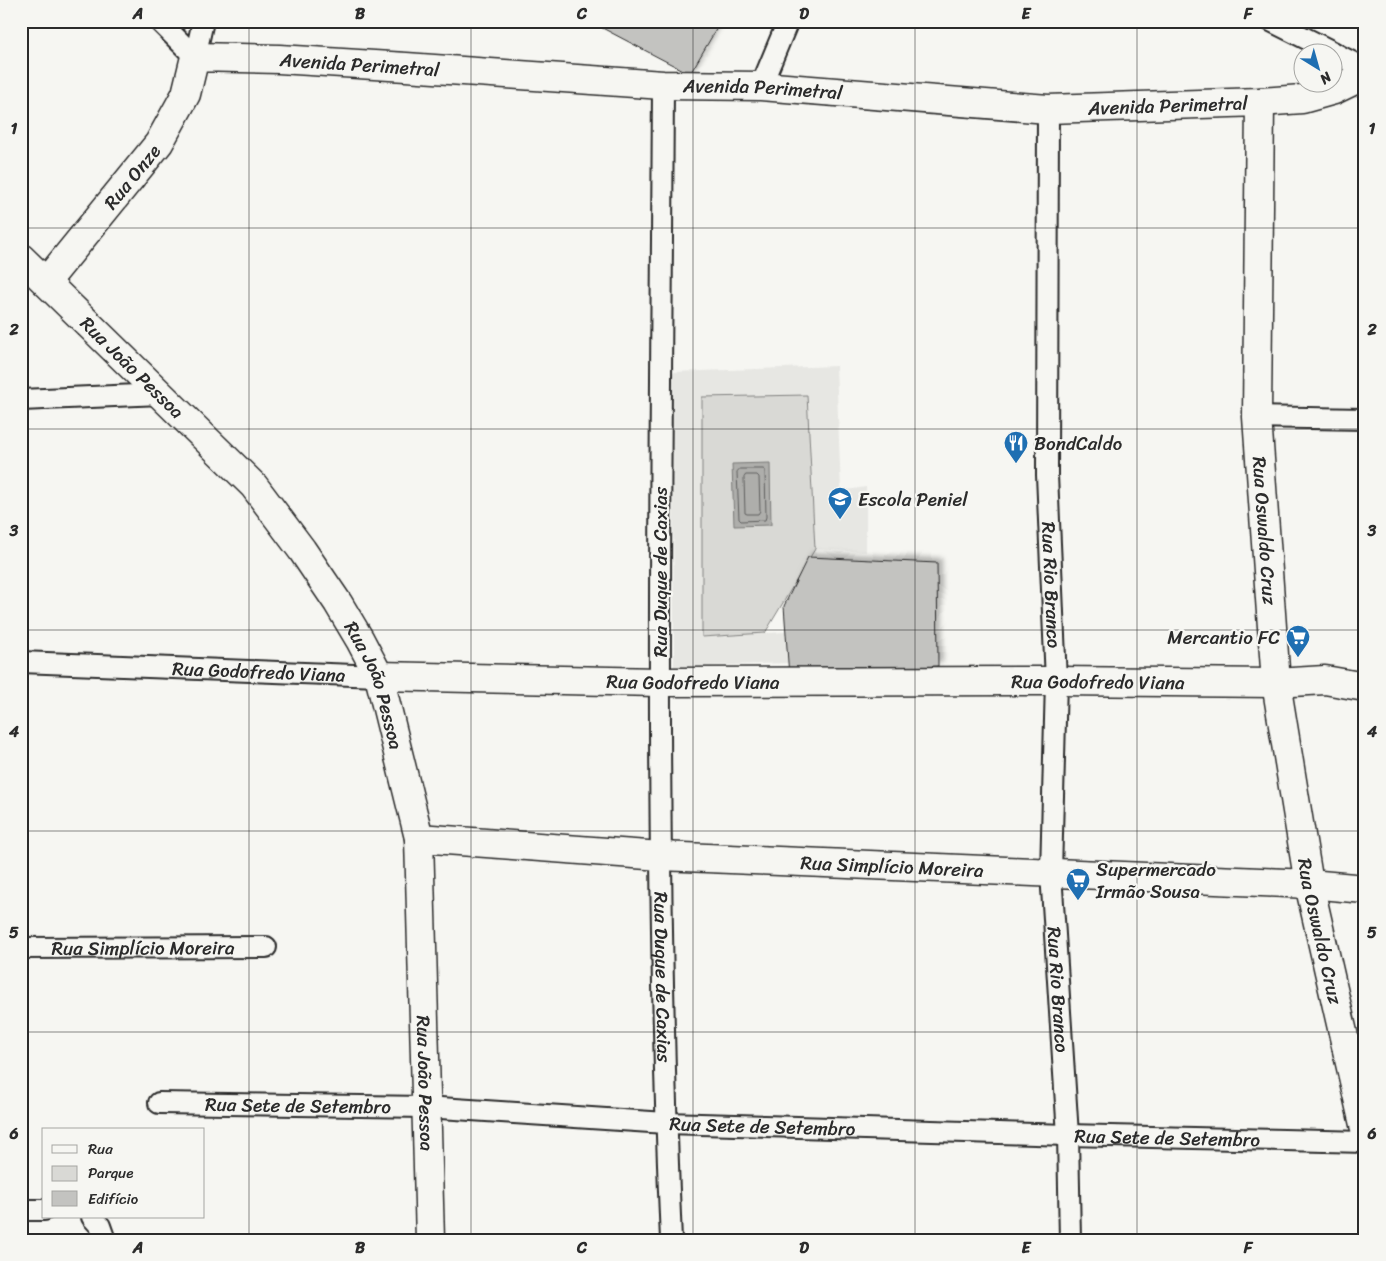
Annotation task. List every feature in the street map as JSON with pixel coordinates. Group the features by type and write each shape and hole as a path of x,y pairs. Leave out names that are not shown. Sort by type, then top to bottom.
{"street":[{"path":"160,21 195,57"},
{"path":"195,57 203,21"},
{"path":"761,86 788,21"},
{"path":"1270,21 1311,42"},
{"name":"Avenida Perimetral","path":"195,57 396,66 663,84 761,86 1048,109 1302,99 1334,90 1365,74"},
{"name":"Rua Onze","path":"46,282 159,143 186,94 195,57"},
{"path":"1344,58 1365,69"},
{"name":"Rua Duque de Caxias","path":"663,84 659,682 666,1122 671,1240"},
{"name":"Rua Oswaldo Cruz","path":"1260,102 1257,417 1276,683 1309,884 1365,1129"},
{"name":"Rua Rio Branco","path":"1048,109 1047,476 1056,681 1051,872 1068,1135 1070,1240"},
{"name":"Rua João Pessoa","path":"21,258 254,486 302,550 338,603 360,640 378,676 419,838 430,1240"},
{"path":"21,400 161,394"},
{"path":"1257,417 1365,419"},
{"name":"Rua Godofredo Viana","path":"21,662 378,676 659,682 1056,681 1276,683 1325,680 1365,687"},
{"name":"Rua Simplício Moreira","path":"419,838 661,856 1051,872 1365,888"},
{"name":"Rua Simplício Moreira","path":"21,948 266,947"},
{"name":"Rua Sete de Setembro","path":"159,1103 425,1107 666,1122 1365,1142"},
{"path":"21,1210 42,1210"},
{"path":"93,1218 100,1226 105,1240"}],"shaded area":[{"name":"Escola Peniel","path":"836,366 841,491 866,487 866,552 815,549 807,395 703,637 786,632 788,663 674,667 673,372"}],"green space":[{"path":"807,395 815,549 765,633 702,637 702,397"}],"water":[{"path":"770,463 771,525 734,526 732,464"}],"building":[{"path":"589,21 721,21 690,74"},
{"path":"808,557 937,563 938,666 789,676 784,606"}],"place":[{"name":"BondCaldo","path":"1016,464"},
{"name":"Escola Peniel","path":"840,520"},
{"name":"Mercantio FC","path":"1298,658"},
{"name":"Supermercado Irmão Sousa","path":"1078,901"}]}
